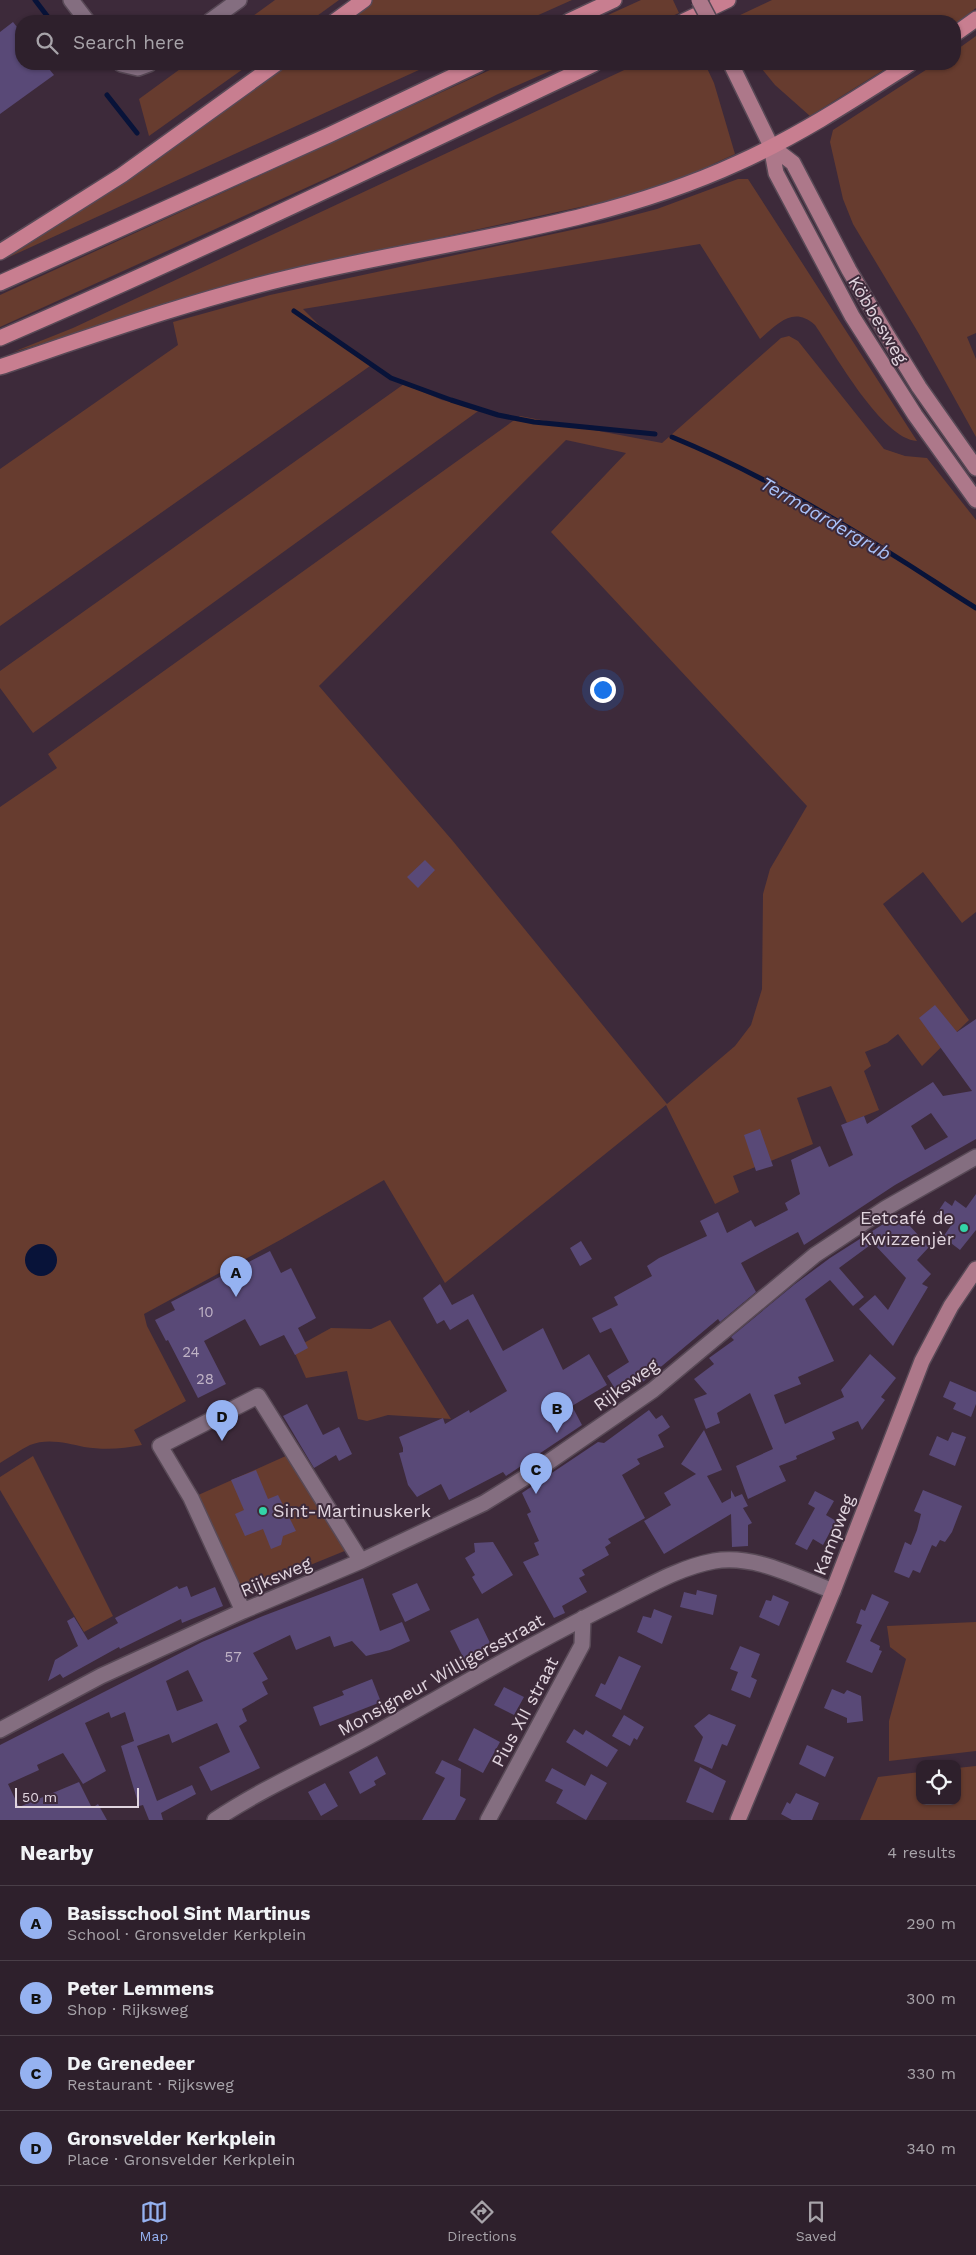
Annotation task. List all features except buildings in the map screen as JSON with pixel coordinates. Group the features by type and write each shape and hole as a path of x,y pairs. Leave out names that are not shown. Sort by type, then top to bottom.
{"highway":[{"path":"343,15 364,0"},
{"path":"582,15 614,0"},
{"path":"697,15 728,0"},
{"path":"961,30 976,19"},
{"path":"0,252 122,175 268,70"},
{"path":"0,284 329,135 466,70"},
{"path":"0,338 323,192 581,70"},
{"path":"0,367 171,311 283,279 563,220 623,204 716,172 771,146 872,89 901,70"}],"main road":[{"path":"699,0 707,15"},
{"name":"Köbbesweg","path":"734,70 771,146 776,173 852,316 937,447 976,500"},
{"name":"Köbbesweg","path":"771,146 793,163 849,270 887,335 952,436 976,468"},
{"path":"937,447 952,436"},
{"name":"Kampweg","path":"738,1820 833,1591 922,1361 951,1306 976,1269"}],"street":[{"path":"71,0 82,15"},
{"path":"218,15 239,0"},
{"name":"Rijksweg","path":"0,1730 101,1676 243,1611 361,1562 484,1503 537,1470 652,1390 815,1255 886,1208 976,1158"},
{"path":"243,1611 190,1498 160,1446 258,1396 361,1562"},
{"name":"Monsigneur Willigersstraat","path":"215,1820 236,1806 329,1759 583,1618 689,1568 714,1561 744,1560 790,1574 833,1591"},
{"name":"Pius XII straat","path":"488,1820 582,1645 583,1618"}],"shaded area":[{"path":"275,0 339,0 318,15 254,15"},
{"path":"369,0 572,0 538,15 348,15"},
{"path":"641,0 673,0 679,13 674,15 608,15"},
{"path":"772,0 976,0 976,8 961,19 961,15 740,15"},
{"path":"976,36 976,333 967,337 976,359 976,437 919,334 853,224 843,199 830,142 833,130 926,70 961,70 961,47"},
{"path":"179,70 242,70 149,136 139,99"},
{"path":"274,70 419,70 7,258 155,162"},
{"path":"490,70 552,70 498,94 345,170 0,327 0,295"},
{"path":"624,70 708,70 714,83 735,154 676,181 617,199 299,270 13,352 73,328"},
{"path":"763,70 883,70 810,116 775,85"},
{"path":"738,179 748,179 917,441 903,437 875,411 860,393 815,325 807,319 793,317 786,319 760,339 700,244 303,309 318,324 370,366 0,626 0,469 178,345 173,322 270,295 604,223 657,209"},
{"path":"789,336 798,341 884,449 905,456 927,458 976,520 976,912 962,923 923,872 883,904 969,1020 922,1066 898,1034 887,1043 865,1052 871,1066 864,1071 879,1110 847,1123 831,1086 797,1098 813,1144 733,1176 739,1192 715,1204 666,1105 445,1283 384,1180 282,1239 144,1314 147,1326 186,1401 134,1430 142,1445 99,1449 57,1442 43,1442 30,1445 0,1463 0,807 57,768 48,754 520,416 662,443 781,338","holes":["566,440 626,453 551,532 807,806 770,869 763,894 762,989 751,1025 735,1046 667,1104 452,840 319,686"]},
{"path":"404,384 442,400 481,409 33,733 0,688 0,671"},
{"path":"390,1320 451,1419 388,1415 367,1421 358,1419 347,1371 306,1378 293,1349 331,1328 371,1329"},
{"path":"288,1455 347,1550 242,1593 196,1496"},
{"path":"33,1456 113,1616 84,1632 0,1490 0,1477"},
{"path":"976,1622 976,1751 889,1761 889,1721 906,1659 890,1647 887,1626"},
{"path":"976,1766 976,1820 860,1820 878,1777 916,1772 916,1805 961,1805 961,1768"}],"water":[{"path":"41,1244 52,1249 57,1260 52,1271 41,1276 30,1271 25,1260 30,1249"}],"waterway":[{"name":"Termaardergrub","path":"35,0 46,15"},
{"name":"Termaardergrub","path":"107,95 137,133"},
{"name":"Termaardergrub","path":"294,311 391,378 451,400 498,415 534,422 655,434"},
{"name":"Termaardergrub","path":"672,437 703,450 822,512 976,608"}],"place":[{"name":"Eetcafé de Kwizzenjèr","path":"964,1228"},
{"name":"Basisschool Sint Martinus","path":"236,1297"},
{"name":"Peter Lemmens","path":"557,1433"},
{"name":"Gronsvelder Kerkplein","path":"222,1441"},
{"name":"De Grenedeer","path":"536,1494"},
{"name":"Sint-Martinuskerk","path":"263,1511"}]}
